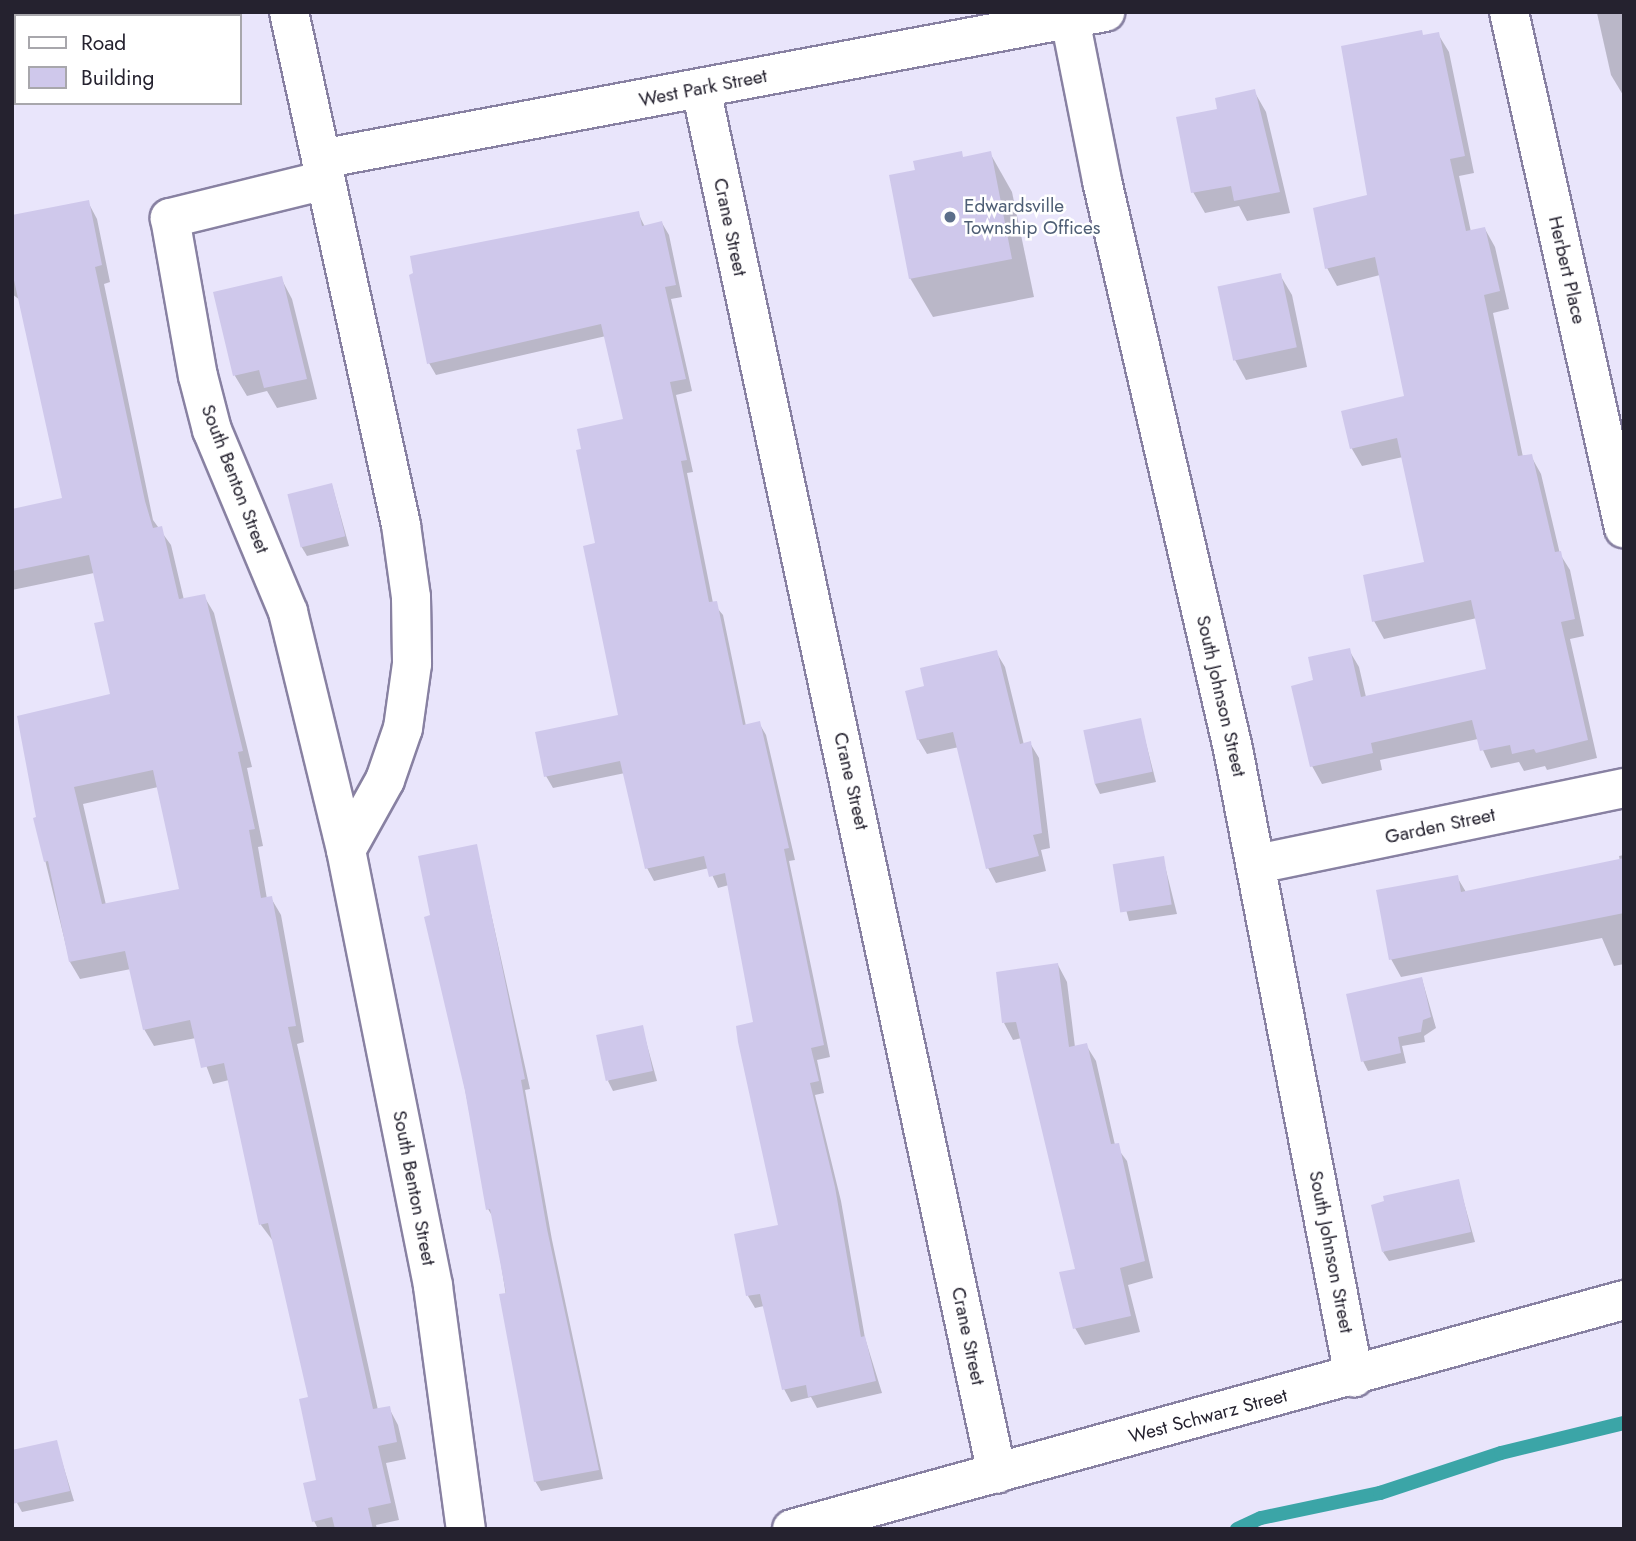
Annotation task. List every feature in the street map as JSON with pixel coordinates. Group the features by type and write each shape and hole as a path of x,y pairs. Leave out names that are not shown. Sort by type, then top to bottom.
{"street":[{"path":"289,12 401,525 411,597 412,664 403,728 385,780 346,850"},
{"name":"Herbert Place","path":"1509,12 1624,528"},
{"name":"West Park Street","path":"323,169 701,89 1087,16"},
{"name":"South Johnson Street","path":"1087,16 1102,181 1257,864 1354,1377"},
{"name":"Crane Street","path":"701,89 997,1474"},
{"name":"South Benton Street","path":"323,169 170,218 198,376 212,430 288,612 346,850 433,1286 466,1529"},
{"name":"Garden Street","path":"1257,864 1624,788"},
{"name":"West Schwarz Street","path":"792,1529 1354,1377 1624,1300"}],"building":[{"path":"1422,30 1423,35 1439,32 1465,156 1450,159 1466,231 1485,227 1500,291 1484,295 1518,456 1532,454 1555,552 1561,551 1575,619 1561,622 1588,740 1536,753 1534,749 1512,754 1510,745 1480,751 1472,720 1371,743 1373,753 1310,767 1291,686 1313,680 1308,657 1350,648 1361,697 1486,669 1471,600 1372,622 1363,575 1424,562 1397,438 1350,449 1341,411 1404,396 1375,257 1325,269 1313,208 1367,195 1341,46"},
{"path":"1255,89 1280,192 1234,201 1231,186 1191,193 1176,117 1217,109 1215,98"},
{"name":"Edwardsville Township Offices","path":"962,151 963,157 991,151 1012,259 909,279 889,175 915,170 913,161"},
{"path":"89,200 102,265 95,267 145,501 153,528 162,526 179,599 205,594 243,751 238,752 255,829 249,830 261,898 272,896 296,1026 288,1027 373,1409 390,1406 397,1442 378,1446 391,1503 368,1508 373,1529 335,1529 332,1517 312,1522 303,1483 316,1480 299,1399 308,1397 268,1223 259,1225 224,1063 201,1068 190,1020 143,1030 125,951 69,962 48,861 44,862 33,818 36,817 17,716 110,694 94,623 104,621 89,555 12,571 12,509 62,498 12,271 12,215","holes":["153,770 179,889 102,904 74,787"]},
{"path":"639,211 642,226 662,221 676,285 665,287 686,379 670,382 687,460 681,461 709,602 717,601 743,725 760,721 789,848 784,849 824,1045 811,1048 819,1081 810,1083 835,1187 861,1337 865,1336 876,1381 808,1397 806,1385 782,1390 760,1294 746,1296 734,1234 778,1225 738,1042 736,1026 753,1022 725,873 709,877 704,856 645,869 620,761 544,777 535,732 618,715 583,546 595,543 576,450 581,449 577,429 623,419 601,324 427,364 409,275 413,273 410,256"},
{"path":"1281,273 1297,347 1233,361 1217,287"},
{"path":"282,276 307,379 264,388 259,370 233,376 213,292"},
{"path":"332,483 345,536 301,547 287,494"},
{"path":"997,650 1020,744 1031,741 1042,833 1033,835 1039,856 986,869 953,732 917,740 905,691 924,686 920,668"},
{"path":"1141,718 1152,772 1095,784 1083,730"},
{"path":"477,844 525,1079 521,1080 547,1229 599,1470 534,1482 499,1294 506,1293 490,1209 486,1210 465,1091 424,917 430,915 418,856"},
{"path":"1164,856 1172,904 1120,913 1113,864"},
{"path":"1624,858 1624,913 1389,960 1376,890 1458,875 1461,892"},
{"path":"1058,963 1069,1047 1087,1043 1111,1144 1119,1143 1145,1261 1120,1268 1131,1316 1073,1329 1059,1272 1075,1269 1016,1022 1002,1023 996,972"},
{"path":"1422,977 1431,1017 1423,1020 1421,1032 1398,1037 1401,1053 1361,1062 1346,994"},
{"path":"643,1025 653,1071 606,1081 596,1035"},
{"path":"1459,1179 1471,1232 1382,1252 1371,1205 1384,1201 1383,1196"},
{"path":"57,1440 70,1491 12,1504 12,1450"}],"waterway":[{"path":"1237,1529 1261,1518 1380,1493 1501,1453 1624,1423"}],"place":[{"name":"Edwardsville Township Offices","path":"950,217"}]}
